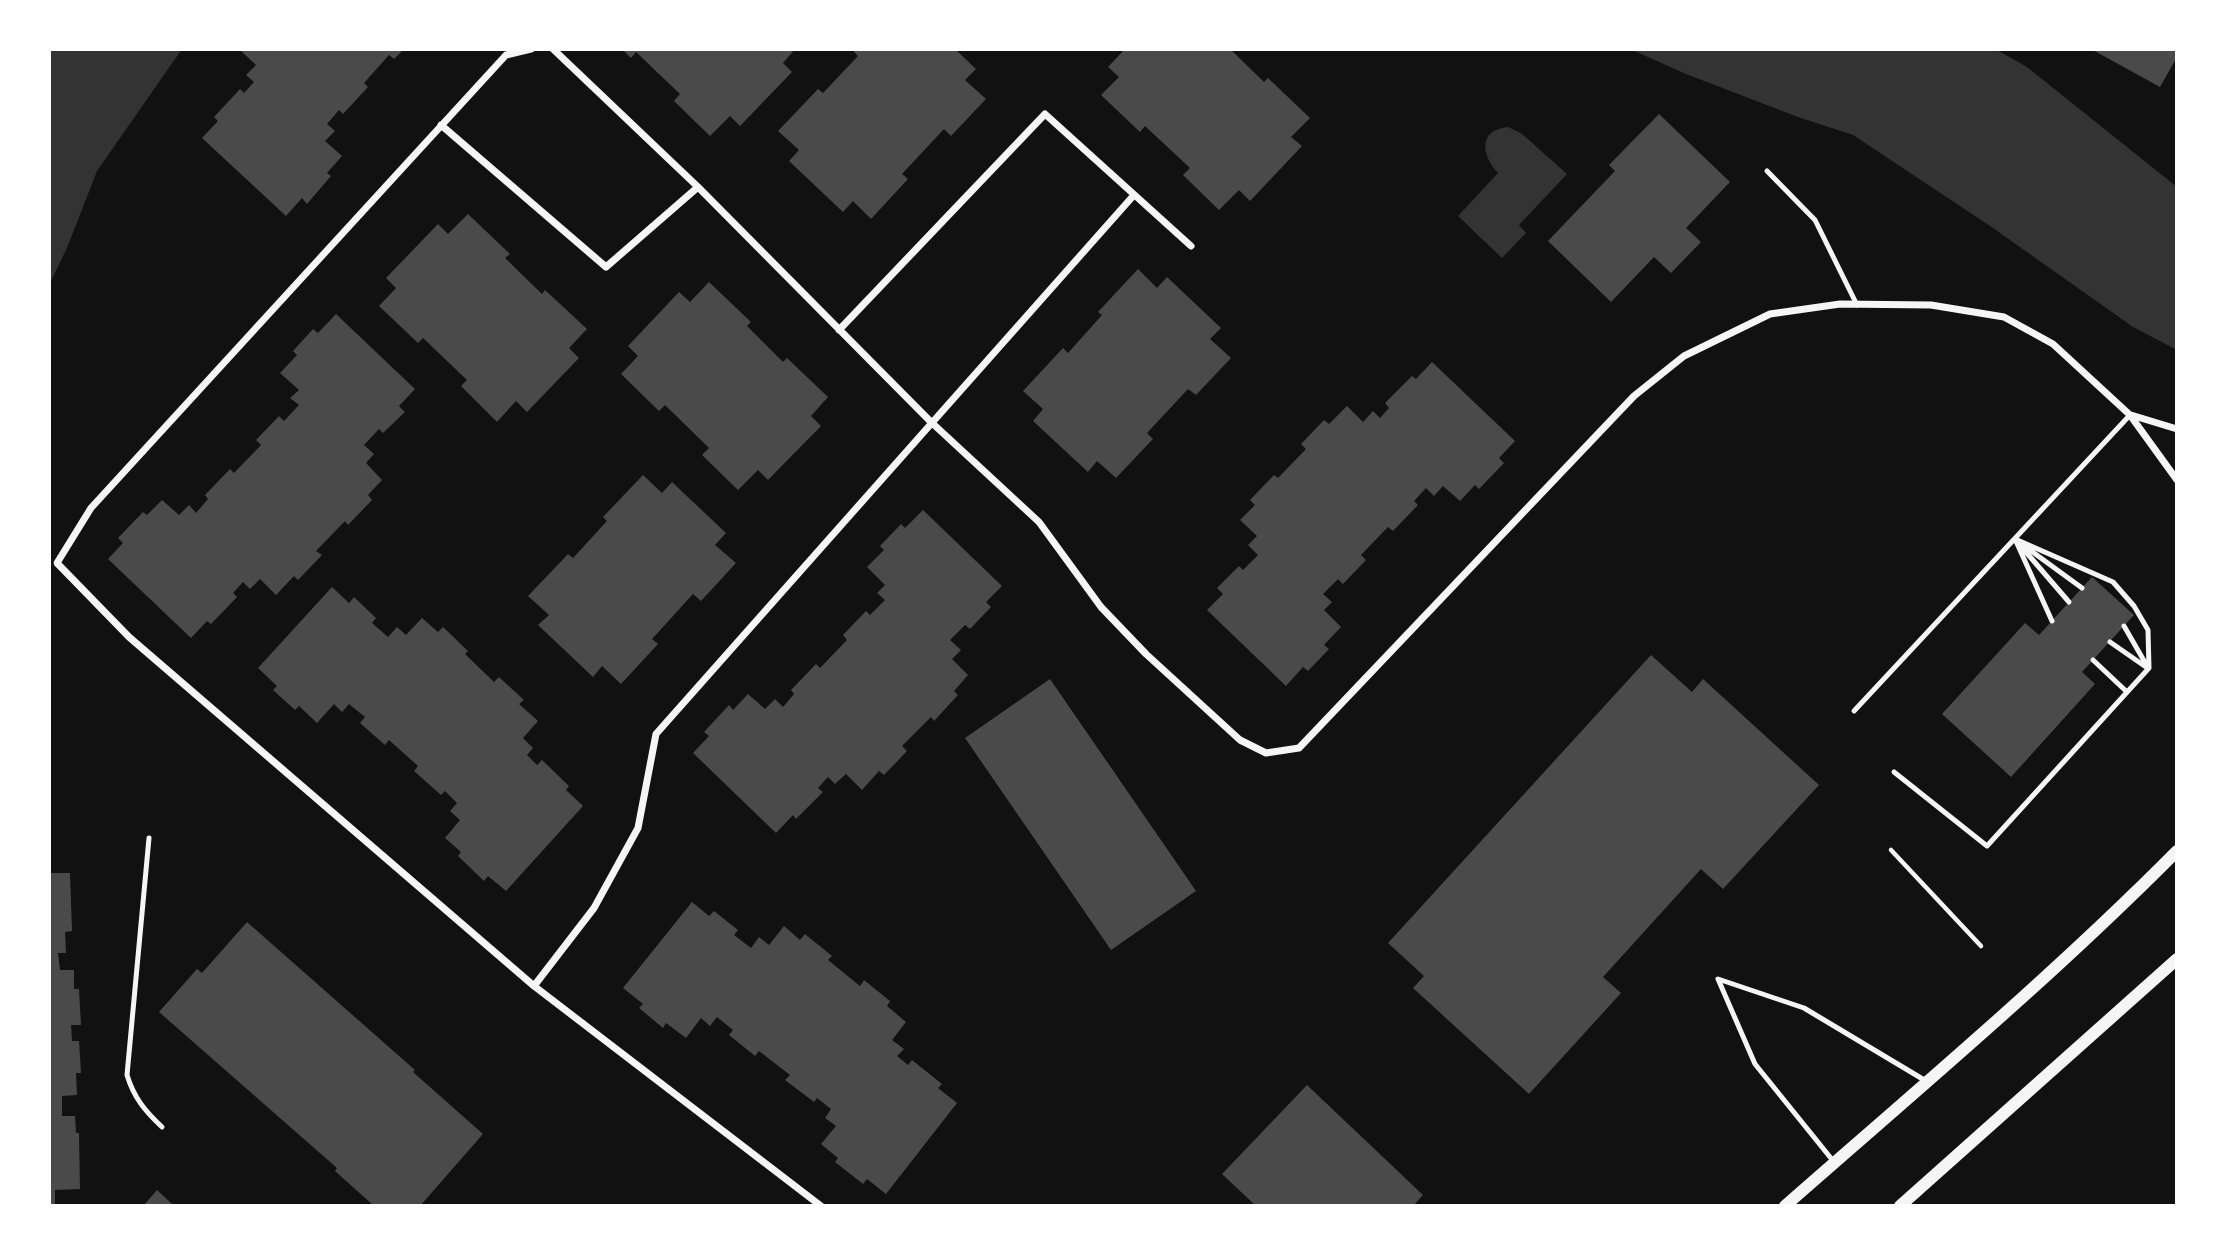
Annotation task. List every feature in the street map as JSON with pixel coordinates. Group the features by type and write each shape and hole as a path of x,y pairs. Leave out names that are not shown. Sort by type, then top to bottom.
{"street":[{"path":"531,49 506,55 441,125 91,508 57,563 129,637 534,986 821,1206"},
{"path":"553,49 698,187 931,422 1039,522 1101,607 1146,654 1240,740 1266,753 1299,748 1634,396 1684,356 1770,314 1840,304 1931,304 2004,317 2053,344 2130,415 2177,480"},
{"path":"839,330 1045,114 1191,246"},
{"path":"441,125 606,267 698,187"},
{"path":"534,986 594,908 638,828 656,734 1135,195"},
{"path":"2130,415 2177,429"},
{"path":"1785,1206 2041,980 2177,851"},
{"path":"1900,1206 2177,959"}],"lane":[{"path":"1767,171 1815,220 1857,305"},
{"path":"1854,711 2130,415"},
{"path":"2015,539 2082,588"},
{"path":"2015,539 2069,602"},
{"path":"2015,539 2052,621"},
{"path":"1894,772 1987,846 2149,668 2148,630 2134,606 2113,582 2015,539"},
{"path":"2124,626 2149,668"},
{"path":"2110,642 2149,668"},
{"path":"2093,660 2127,692"},
{"path":"149,838 127,1075 132,1093 143,1109 162,1127"},
{"path":"1834,1162 1755,1064 1718,979 1804,1008 1926,1081"}],"path":[{"path":"1891,850 1980,947"}],"shaded area":[{"path":"49,49 182,49 97,171 67,248 49,285"},
{"path":"1630,49 1995,49 2027,67 2177,187 2177,350 2133,327 1993,228 1853,135 1686,74"},
{"path":"1508,127 1521,133 1567,174 1519,225 1526,233 1502,258 1458,216 1498,173 1488,159 1485,145 1491,133"}],"building":[{"path":"239,49 404,49 394,59 389,55 364,83 368,87 343,114 339,110 327,124 335,131 325,141 342,156 327,173 331,176 307,204 302,198 286,216 202,138 218,121 214,117 240,89 244,93 254,82 246,75 256,65"},
{"path":"622,49 795,49 783,63 792,72 740,126 730,116 710,136 674,101 680,94 636,52 631,58"},
{"path":"856,49 955,49 976,69 965,80 986,99 951,136 944,129 902,174 908,179 871,219 853,201 843,212 789,161 799,150 778,131 818,89 823,93 858,56 854,52"},
{"path":"1125,49 1230,49 1264,82 1268,78 1310,118 1291,137 1302,146 1250,201 1239,190 1219,210 1183,175 1190,168 1145,126 1140,132 1101,95 1119,77 1108,67"},
{"path":"2091,49 2177,49 2177,57 2160,87"},
{"path":"1659,114 1730,182 1686,228 1701,242 1671,273 1654,257 1611,302 1548,241 1615,171 1609,165"},
{"path":"468,214 510,254 505,258 542,294 545,290 587,329 569,348 579,358 527,412 516,401 497,422 461,386 467,380 423,338 418,343 379,306 396,288 386,278 438,224 448,234"},
{"path":"1138,269 1157,288 1167,277 1221,328 1210,339 1231,358 1196,395 1188,389 1147,433 1153,439 1116,478 1097,461 1088,472 1033,421 1043,409 1023,391 1063,348 1068,353 1102,315 1098,312"},
{"path":"709,282 751,322 747,326 783,362 787,358 828,397 811,416 821,426 768,480 758,470 738,490 702,455 709,448 665,405 659,411 621,374 638,356 628,346 679,292 690,302"},
{"path":"336,314 415,389 399,406 405,412 383,433 379,429 364,445 374,454 366,463 382,480 368,495 372,500 348,525 345,521 316,551 322,555 298,580 294,576 276,595 260,579 250,589 243,582 233,593 237,597 211,624 207,621 191,638 108,559 123,543 118,538 143,512 147,515 162,500 179,515 189,505 196,513 208,499 205,495 230,469 234,473 261,445 256,440 279,416 284,421 299,405 290,398 299,390 280,373 297,355 293,351 313,329 318,333"},
{"path":"1432,362 1515,441 1499,458 1504,463 1479,489 1475,485 1460,501 1443,486 1434,496 1426,488 1414,501 1418,505 1393,531 1388,527 1361,555 1366,560 1343,584 1338,579 1323,594 1332,602 1324,610 1341,627 1324,645 1329,649 1308,671 1303,667 1286,686 1207,610 1223,594 1217,588 1239,566 1243,570 1258,555 1248,545 1257,536 1240,520 1255,505 1250,500 1274,475 1278,478 1306,449 1301,444 1324,420 1329,424 1347,406 1363,422 1373,411 1380,418 1389,408 1385,403 1412,376 1416,379"},
{"path":"643,475 662,493 672,482 726,533 715,545 736,563 701,601 693,594 652,639 658,644 621,684 602,666 593,677 538,625 549,615 528,596 568,554 573,558 607,521 603,517"},
{"path":"923,510 1002,586 986,602 991,607 970,629 965,625 950,640 961,650 952,659 968,675 954,691 958,695 934,721 931,717 902,746 907,751 884,775 879,771 862,790 846,774 835,784 828,777 818,788 823,792 796,819 793,815 776,833 693,753 709,736 704,732 729,705 733,710 748,694 765,709 775,699 783,707 794,694 791,690 816,664 820,668 847,640 843,635 866,611 870,615 885,600 877,593 885,585 867,567 884,550 880,546 901,524 905,528"},
{"path":"2092,577 2134,615 2082,672 2095,684 2011,777 1942,714 2025,623 2039,635"},
{"path":"332,587 349,603 354,597 376,618 372,623 388,637 397,627 406,635 422,618 438,632 443,627 468,651 465,654 494,682 499,677 524,700 519,704 538,721 523,738 533,748 527,755 537,765 542,760 569,786 566,790 583,806 506,891 488,876 484,881 458,856 461,852 445,838 460,820 450,811 457,803 445,791 441,795 414,771 418,766 389,740 385,745 360,723 365,717 349,704 342,712 334,704 317,723 299,706 295,710 273,690 277,686 258,668"},
{"path":"1651,655 1692,692 1703,679 1819,785 1723,889 1701,869 1603,977 1621,993 1529,1094 1413,988 1424,976 1388,943"},
{"path":"1050,679 1196,891 1111,950 965,738"},
{"path":"49,873 70,873 72,931 65,932 66,953 58,953 60,970 74,970 74,989 79,989 81,1025 71,1025 72,1041 79,1041 81,1073 76,1073 77,1095 62,1096 62,1116 75,1116 76,1133 79,1133 80,1189 55,1190 55,1205 49,1205"},
{"path":"692,902 709,916 714,911 738,930 734,935 751,948 759,937 769,945 784,926 800,940 805,934 832,956 828,960 860,986 864,980 890,1001 887,1006 906,1022 892,1040 904,1049 897,1056 908,1065 912,1060 942,1084 938,1088 957,1103 886,1194 867,1179 863,1184 835,1162 838,1158 821,1144 836,1126 825,1118 831,1109 817,1098 814,1102 785,1080 790,1075 759,1051 755,1056 729,1035 733,1030 717,1017 710,1026 701,1018 686,1038 666,1023 663,1028 639,1008 643,1004 623,988"},
{"path":"247,922 415,1070 413,1072 483,1134 420,1206 374,1206 335,1171 337,1168 159,1012 197,969 202,973"},
{"path":"1307,1085 1423,1195 1413,1206 1256,1206 1222,1174"},
{"path":"157,1190 174,1206 143,1206"}]}
